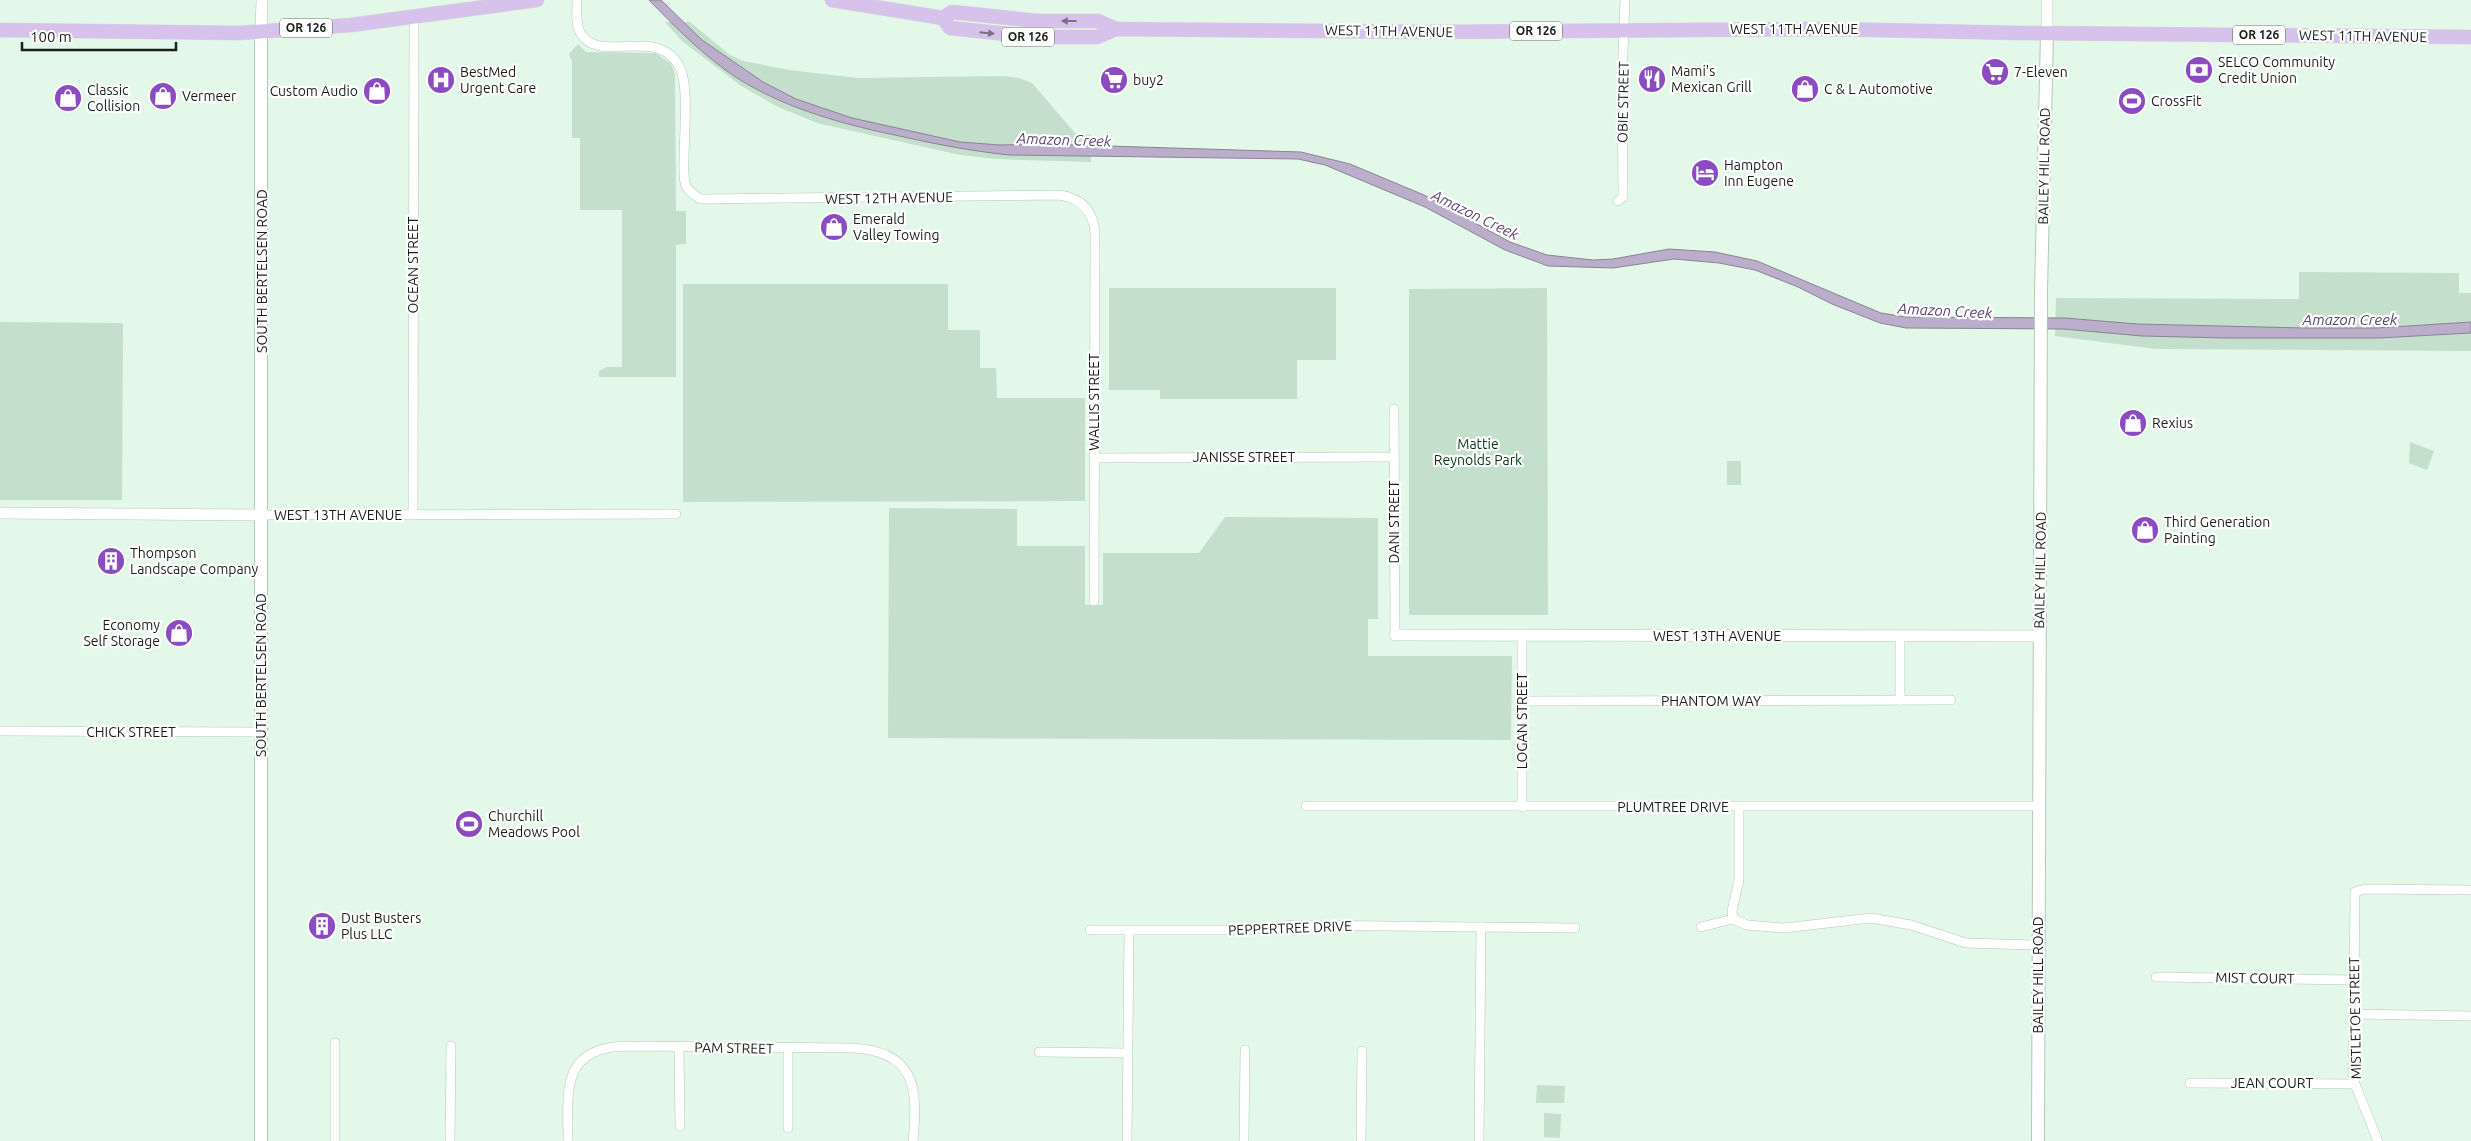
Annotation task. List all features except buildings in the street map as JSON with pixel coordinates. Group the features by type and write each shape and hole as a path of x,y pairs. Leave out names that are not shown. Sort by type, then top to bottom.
{"main road":[{"name":"OR 126","path":"0,30 240,33 332,27 537,0"},
{"name":"WEST 11TH AVENUE","path":"832,0 943,18 950,28 1026,36 1097,37 1116,29 1435,32 1625,29 1828,29 2471,37"},
{"name":"SOUTH BERTELSEN ROAD","path":"261,1141 262,31"},
{"name":"BAILEY HILL ROAD","path":"2038,1141 2041,335 2047,33"}],"street":[{"name":"SOUTH BERTELSEN ROAD","path":"262,0 262,31"},
{"name":"WEST 12TH AVENUE","path":"577,0 580,34 587,40 602,46 657,48 667,51 679,66 684,82 684,178 692,194 700,199 1058,195 1069,196 1085,205"},
{"name":"OBIE STREET","path":"1618,201 1622,197 1622,78 1625,0"},
{"name":"BAILEY HILL ROAD","path":"2047,0 2047,33"},
{"name":"OCEAN STREET","path":"412,515 414,16"},
{"name":"WALLIS STREET","path":"1085,205 1091,214 1094,229 1094,601"},
{"name":"DANI STREET","path":"1394,410 1395,635"},
{"name":"JANISSE STREET","path":"1094,458 1394,457"},
{"name":"WEST 13TH AVENUE","path":"0,513 262,515 676,514"},
{"name":"WEST 13TH AVENUE","path":"1395,635 2039,636"},
{"name":"LOGAN STREET","path":"1522,636 1522,807"},
{"path":"1900,636 1900,700"},
{"name":"PHANTOM WAY","path":"1522,701 1951,700"},
{"name":"CHICK STREET","path":"0,731 261,732"},
{"name":"PLUMTREE DRIVE","path":"1306,806 2039,806"},
{"path":"1733,919 1732,906 1739,880 1739,807"},
{"name":"MISTLETOE STREET","path":"2378,1141 2355,1084 2355,892 2364,889 2471,890"},
{"path":"1701,927 1733,919 1747,925 1784,928 1871,918 1901,922 1966,943 2038,944"},
{"name":"PEPPERTREE DRIVE","path":"1090,930 1245,930 1294,925 1575,928"},
{"path":"1480,1141 1481,927"},
{"path":"1127,1141 1129,931"},
{"name":"MIST COURT","path":"2156,977 2354,980"},
{"path":"2354,1014 2471,1016"},
{"path":"335,1043 335,1141"},
{"path":"450,1141 451,1046"},
{"name":"PAM STREET","path":"568,1141 569,1083 572,1071 583,1058 592,1052 613,1046 867,1049 892,1056 907,1073 912,1085 915,1101 913,1141"},
{"name":"PAM STREET","path":"679,1047 680,1126"},
{"name":"PAM STREET","path":"788,1048 788,1128"},
{"path":"1244,1141 1245,1050"},
{"path":"1039,1052 1128,1053"},
{"path":"1361,1141 1362,1052"},
{"name":"JEAN COURT","path":"2190,1083 2355,1084"}],"green space":[{"path":"665,22 690,22 730,55 743,61 789,70 858,78 1003,76 1019,78 1032,83 1075,133 1091,135 1091,162 996,159 960,155 817,123 776,106 740,85 682,41"},
{"path":"578,44 586,52 656,53 671,64 675,74 676,211 686,211 686,244 676,245 676,377 599,377 599,371 607,367 622,367 622,210 580,210 580,138 572,138 572,62 569,54"},
{"path":"2299,272 2459,273 2459,293 2471,293 2471,351 2156,349 2055,336 2056,298 2299,299"},
{"path":"683,284 948,284 948,330 980,330 980,368 996,368 997,398 1085,398 1085,501 683,502"},
{"path":"1109,288 1336,288 1336,360 1297,360 1297,399 1160,399 1160,390 1109,390"},
{"name":"Mattie Reynolds Park","path":"1547,288 1548,615 1409,615 1409,289"},
{"path":"0,322 123,323 122,500 0,500"},
{"path":"2410,442 2434,451 2427,470 2409,463"},
{"path":"1727,461 1741,461 1741,485 1727,485"},
{"path":"889,508 1017,509 1017,546 1085,546 1085,605 1103,605 1103,553 1199,553 1225,517 1378,518 1378,619 1368,619 1368,656 1512,656 1511,740 888,738"},
{"path":"1537,1085 1565,1086 1564,1103 1536,1103"},
{"path":"1544,1113 1561,1114 1560,1138 1544,1137"}],"shaded area":[{"path":"649,0 661,0 702,40 763,82 796,99 852,118 960,142 1000,145 1044,144 1301,152 1350,164 1424,195 1510,242 1547,255 1593,260 1613,259 1669,249 1715,252 1757,261 1881,313 1906,317 2065,318 2137,324 2304,328 2376,328 2471,322 2471,333 2379,338 2227,338 2142,336 2063,329 1906,328 1880,323 1755,270 1719,263 1674,259 1613,268 1548,266 1505,250 1425,207 1325,165 1298,159 1009,155 930,143 818,115 776,99 725,70 680,31"}],"place":[{"name":"SELCO Community Credit Union","path":"2199,70"},
{"name":"7-Eleven","path":"1995,72"},
{"name":"Mami's Mexican Grill","path":"1652,79"},
{"name":"BestMed Urgent Care","path":"441,80"},
{"name":"buy2","path":"1114,80"},
{"name":"C & L Automotive","path":"1805,89"},
{"name":"Custom Audio","path":"377,91"},
{"name":"Vermeer","path":"163,96"},
{"name":"Classic Collision","path":"68,98"},
{"name":"CrossFit","path":"2132,101"},
{"name":"Hampton Inn Eugene","path":"1705,173"},
{"name":"Emerald Valley Towing","path":"834,227"},
{"name":"Rexius","path":"2133,423"},
{"name":"Third Generation Painting","path":"2145,530"},
{"name":"Thompson Landscape Company","path":"111,561"},
{"name":"Economy Self Storage","path":"179,633"},
{"name":"Churchill Meadows Pool","path":"469,824"},
{"name":"Dust Busters Plus LLC","path":"322,926"}],"water label":[{"name":"Amazon Creek","path":"1064,140"},
{"name":"Amazon Creek","path":"1475,215"},
{"name":"Amazon Creek","path":"1945,311"},
{"name":"Amazon Creek","path":"2350,320"}]}
